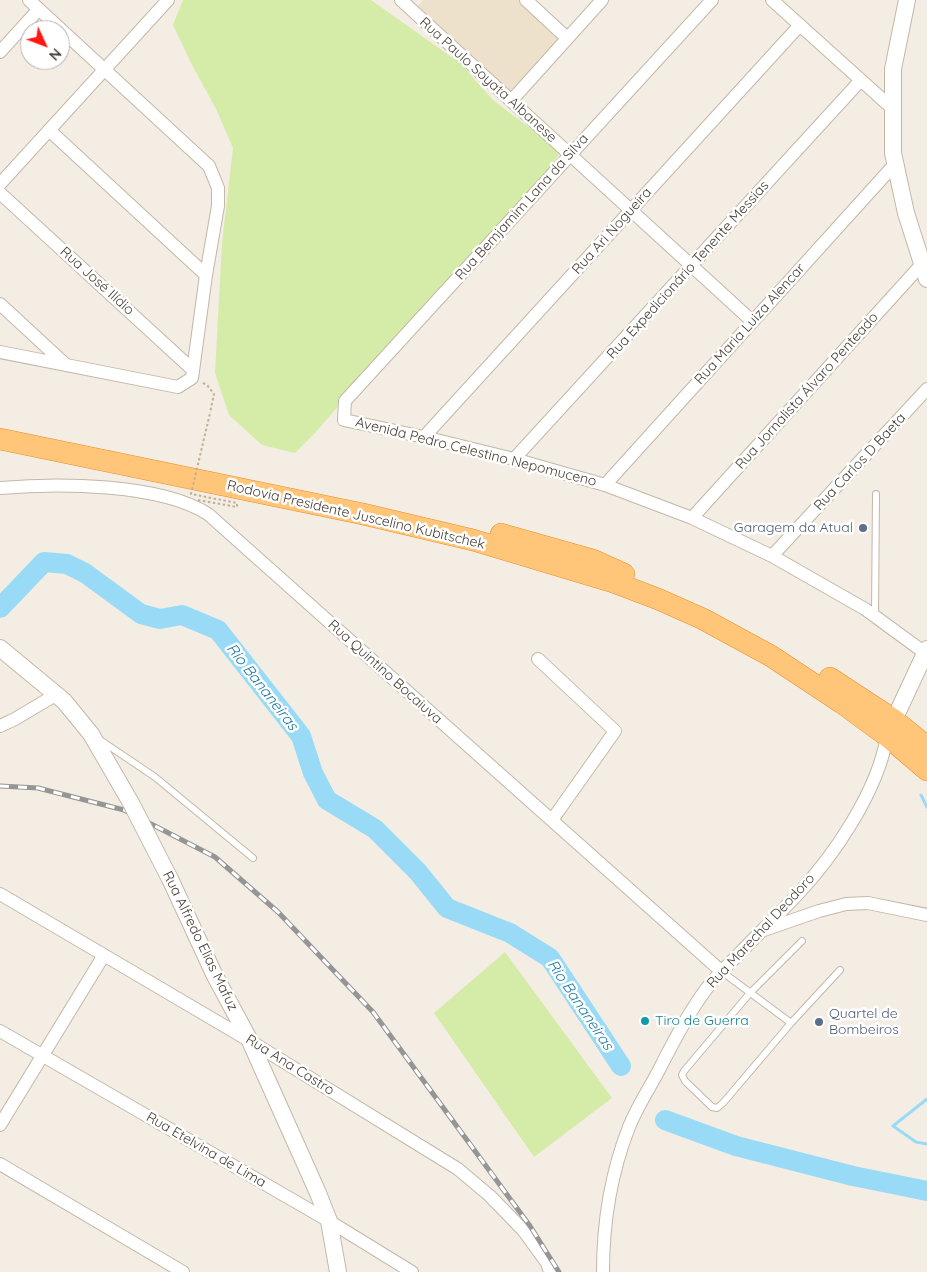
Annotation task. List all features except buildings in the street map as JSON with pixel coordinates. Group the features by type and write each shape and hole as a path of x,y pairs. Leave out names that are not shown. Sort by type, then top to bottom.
{"highway":[{"name":"Rodovia Presidente Juscelino Kubitschek","path":"0,427 458,522 593,560 668,593 774,645 831,679 891,728 927,770"},
{"name":"Rodovia Presidente Juscelino Kubitschek","path":"0,439 363,514 473,540 613,582 703,619 771,656 842,703 927,747"}],"street":[{"name":"Rua Paulo Soyata Albanese","path":"401,0 752,321"},
{"path":"526,0 567,38"},
{"path":"511,100 602,0"},
{"name":"Rua Bemjamim Lana da Silva","path":"344,420 345,401 712,0"},
{"path":"772,0 893,110"},
{"path":"907,0 893,69 893,153 906,213 925,272"},
{"path":"0,184 162,2"},
{"path":"0,52 34,4 209,166 218,188 218,206 192,374 178,388 0,352"},
{"name":"Rua Ari Nogueira","path":"424,436 800,25"},
{"name":"Rua Expedicionário Tenente Messias","path":"514,459 861,80"},
{"path":"49,130 206,275"},
{"name":"Rua Maria Luiza Alencar","path":"605,485 895,164"},
{"name":"Rua José Ilídio","path":"0,193 192,374"},
{"name":"Rua Jornalista Álvaro Penteado","path":"692,518 925,272"},
{"path":"0,304 67,365"},
{"name":"Rua Carlos D Baeta","path":"772,556 927,389"},
{"name":"Avenida Pedro Celestino Nepomuceno","path":"344,420 424,436 514,459 605,485 692,518 772,556 865,608 926,651"},
{"name":"Rua Quintino Bocaiuva","path":"0,488 38,485 83,486 146,493 198,508 208,514 721,971"},
{"name":"Rua Alfredo Elias Mafuz","path":"0,648 57,694 91,734 130,803 170,881 214,974 250,1040 318,1192 329,1221 338,1272"},
{"path":"891,728 926,651"},
{"path":"538,658 614,731 552,820"},
{"path":"0,726 57,694"},
{"name":"Rua Marechal Deodoro","path":"603,1272 606,1208 620,1156 638,1108 691,1011 707,988 721,971 798,894 837,847 879,770 891,728"},
{"name":"Rua Ana Castro","path":"0,894 250,1040 458,1169 490,1196 523,1230 547,1264 550,1272"},
{"path":"762,931 819,910 846,904 868,903 927,915"},
{"path":"0,1125 104,955"},
{"name":"Rua Etelvina de Lima","path":"0,1031 329,1221 412,1272"},
{"path":"0,1164 168,1268 183,1272"}],"lane":[{"path":"875,616 876,494"},
{"path":"91,734 155,777 253,858"},
{"path":"802,942 750,993 684,1070 682,1075 685,1081 712,1108 717,1108 723,1103 791,1023 840,970"},
{"path":"721,971 791,1023"}],"path":[{"path":"192,374 207,385 214,394 191,494 237,503 237,507 198,500"}],"shaded area":[{"path":"423,0 519,0 560,37 510,93 416,9"}],"green space":[{"path":"183,0 371,0 460,63 493,100 561,152 536,186 441,287 315,433 295,453 262,445 229,415 215,373 222,243 233,148 216,109 173,25"},
{"path":"505,952 612,1098 534,1157 434,1013"}],"waterway":[{"name":"Rio Bananeiras","path":"0,608 44,562 67,564 85,573 141,614 160,619 182,615 218,630 301,736 313,773 327,800 375,829 418,872 447,908 510,933 550,958 621,1066"},
{"path":"921,795 927,807"},
{"path":"927,1099 893,1126 916,1142 927,1144"},
{"name":"Rio Bananeiras","path":"665,1120 736,1146 853,1176 927,1191"}],"railway":[{"path":"0,786 38,788 124,810 215,857 278,912 373,1012 530,1226 559,1272"}],"place":[{"name":"Garagem da Atual","path":"863,528"},
{"name":"Tiro de Guerra","path":"645,1021"},
{"name":"Quartel de Bombeiros","path":"819,1022"}]}
